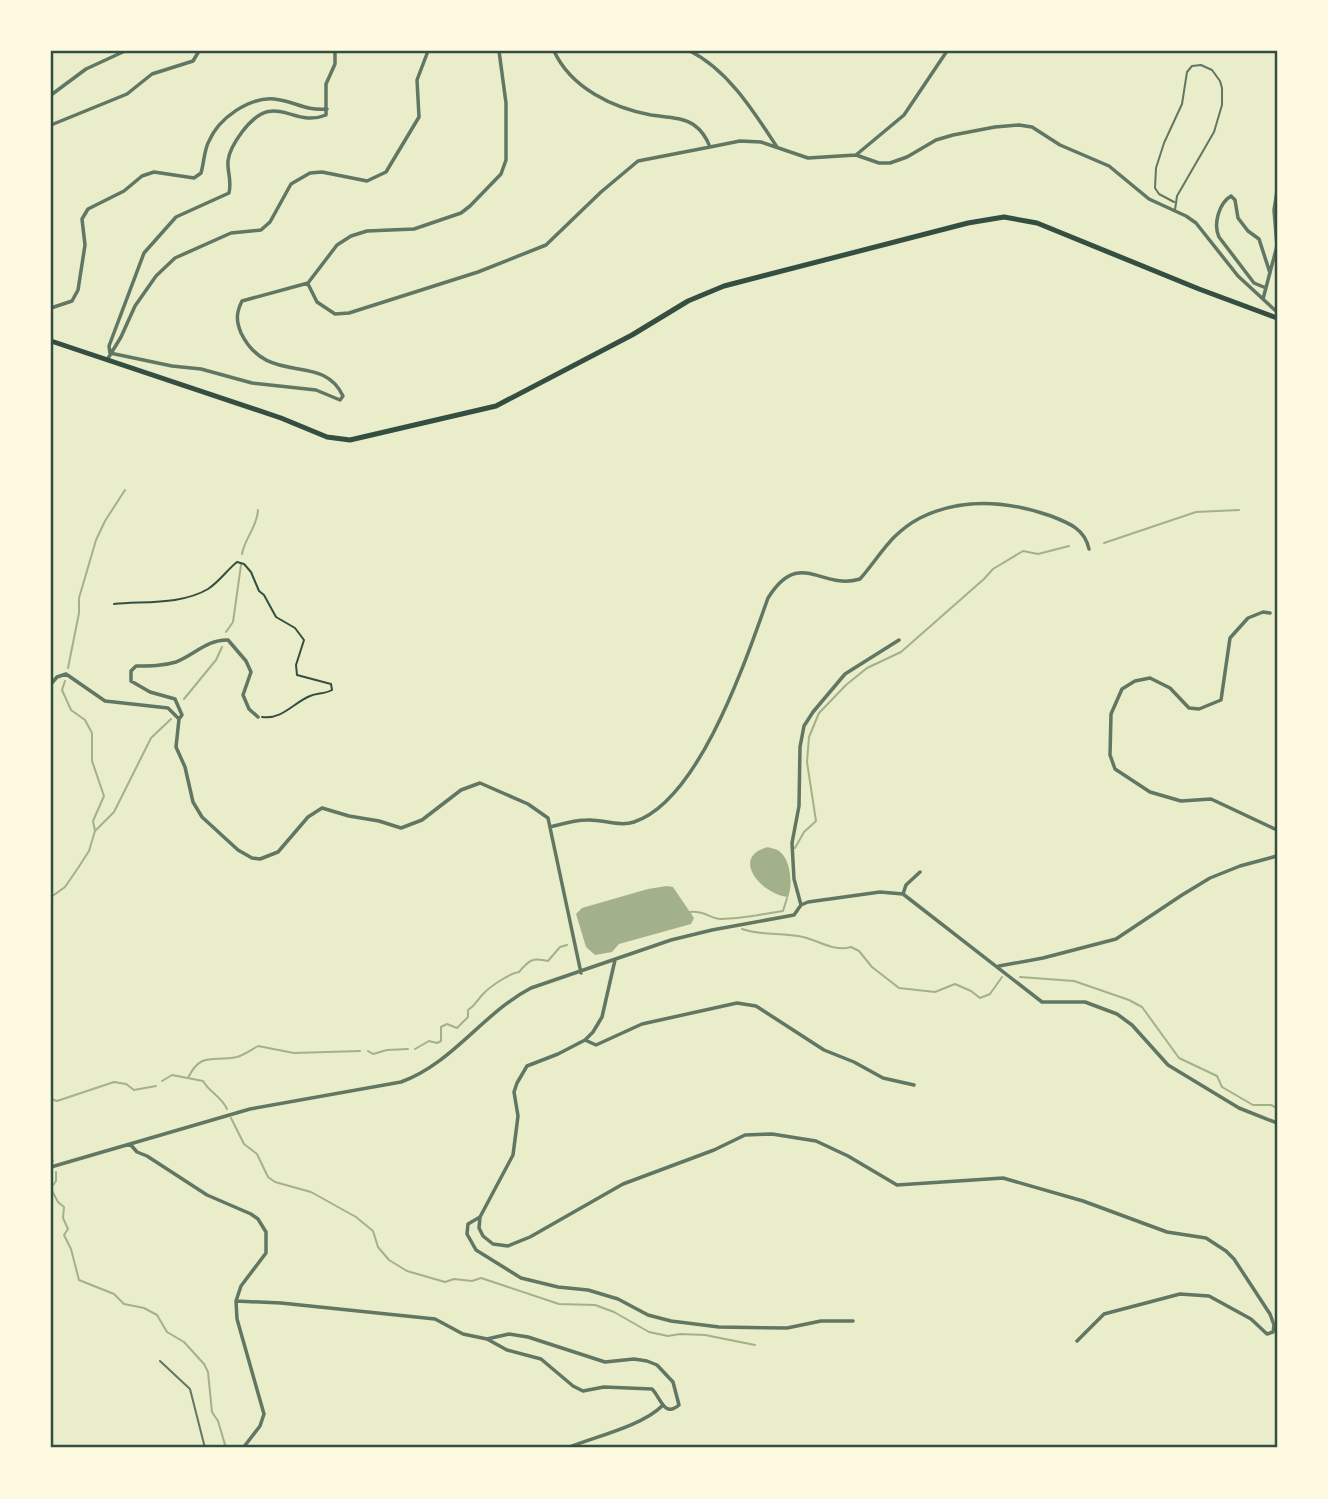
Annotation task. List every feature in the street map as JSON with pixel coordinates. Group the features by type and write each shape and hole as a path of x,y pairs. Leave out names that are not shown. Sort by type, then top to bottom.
{"main road":[{"path":"51,341 281,418 327,438 359,439 496,406 632,335 706,292 744,280 1004,216 1037,223 1277,318"}],"street":[{"path":"51,95 86,69 125,51"},
{"path":"51,125 127,94 152,74 193,61 199,51"},
{"path":"110,353 108,346 144,253 176,217 229,193 231,178 228,161 232,147 260,113 269,110 318,119 326,115 326,84 335,64 335,51"},
{"path":"107,360 142,296 156,276 175,258 231,233 261,230 270,222 291,184 310,173 322,172 368,181 386,172 419,117 417,80 428,51"},
{"path":"110,353 201,369 252,383 316,390 340,400 343,397 335,385 317,373 275,366 250,349 237,324 237,312 242,301 307,283 337,245 352,236 367,231 414,229 461,212 501,174 506,160 507,141 506,103 499,51"},
{"path":"554,51 566,70 590,92 610,102 647,114 686,121 694,125 710,146"},
{"path":"690,51 705,59 719,72 753,111 778,149"},
{"path":"856,155 904,115 947,51"},
{"path":"51,308 72,301 78,290 85,245 82,219 88,209 124,191 142,176 154,172 194,178 201,173 207,144 214,131 244,106 259,100 272,99 312,110 327,108"},
{"path":"307,283 317,302 335,314 349,313 478,272 546,245 638,161 740,141 761,142 808,158 856,155 879,163 890,163 944,137 979,129 1027,125 1066,148 1109,166 1149,200 1196,223 1238,276 1277,312"},
{"path":"1263,299 1277,246 1274,210 1277,191"},
{"path":"1266,288 1254,283 1219,237 1217,222 1226,198 1231,196 1235,200 1238,218 1248,231 1259,239 1270,273"},
{"path":"550,827 586,820 626,824 635,822 660,807 675,792 705,748 750,649 768,598 785,577 801,573 848,582 860,579 887,542 901,530 921,518 960,505 1004,504 1030,509 1066,522 1079,530 1087,539 1089,549"},
{"path":"1270,613 1252,615 1230,638 1223,694 1217,703 1191,709 1185,706 1170,688 1150,678 1135,681 1122,689 1111,715 1110,755 1115,769 1150,792 1181,801 1211,799 1277,830"},
{"path":"258,717 249,709 243,695 251,672 228,640 220,639 179,661 163,666 136,666 131,671 131,681 141,688 175,699 182,715 179,719 176,747 185,767 195,806 201,817 238,850 252,858 260,859 278,852 308,817 322,808 401,828 422,820 461,790 480,783 528,804 548,818 580,973"},
{"path":"801,905 794,879 792,843 799,806 800,747 804,726 845,674 899,640"},
{"path":"51,684 57,677 66,674 104,701 168,708 179,719"},
{"path":"999,966 1116,939 1203,882 1226,871 1277,856"},
{"path":"903,894 906,885 920,872"},
{"path":"51,1167 250,1109 392,1085 413,1078 445,1057 520,994 697,933 794,915 801,905 819,900 880,892 903,894 1042,1002 1085,1002 1117,1014 1132,1025 1168,1065 1239,1108 1277,1123"},
{"path":"615,960 602,1017 593,1032 585,1040 558,1054 527,1066 517,1083 514,1093 518,1116 513,1154 480,1217 479,1228 482,1236 493,1244 508,1246 530,1237 623,1184 715,1150 745,1135 772,1134 816,1140 897,1185 1003,1178 1083,1201 1167,1232 1206,1238 1234,1259 1275,1325 1273,1332 1267,1334 1251,1319 1209,1296 1180,1294 1104,1314 1077,1341"},
{"path":"585,1040 596,1045 642,1024 737,1003 756,1006 824,1050 883,1078 914,1085"},
{"path":"130,1143 137,1152 207,1195 244,1210 258,1219 267,1238 266,1253 241,1286 236,1301 237,1319 264,1415 260,1426 243,1448"},
{"path":"480,1217 468,1224 467,1234 476,1250 497,1265 521,1278 558,1287 588,1290 618,1299 648,1315 719,1327 787,1328 821,1321 853,1321"},
{"path":"236,1301 435,1319 463,1334 487,1339 507,1350 541,1359 583,1391 604,1387 652,1389 658,1395 662,1406 668,1410 679,1405 673,1382 657,1365 647,1361 634,1359 606,1362 528,1337 509,1334 487,1339"},
{"path":"567,1448 619,1429 662,1406"}],"lane":[{"path":"1174,202 1157,191 1154,183 1156,168 1182,104 1187,72 1192,66 1201,65 1212,70 1220,81 1223,97 1220,114 1214,132 1174,202 1175,211"},
{"path":"160,1361 190,1389 205,1448"}],"path":[{"path":"114,604 171,600 201,592 237,562 244,564 276,617 295,628 304,640 296,665 297,675 331,684 332,690 310,696 279,715 270,718 258,717"}],"shaded area":[{"path":"768,847 778,850 786,860 791,880 788,897 768,890 750,867 751,859 757,852"},
{"path":"667,886 673,887 694,918 691,924 619,944 612,952 595,955 586,947 576,914 582,908"}],"waterway":[{"path":"68,668 79,613 79,598 96,540 125,490"},
{"path":"242,554 256,522 258,510"},
{"path":"1104,543 1196,512 1239,510"},
{"path":"795,848 804,832 816,821 807,762 809,737 819,713 867,668 901,652 993,569 1023,551 1038,554 1069,546"},
{"path":"226,632 233,622 241,565"},
{"path":"184,699 216,660 222,647"},
{"path":"65,681 62,690 71,710 85,720 92,733 92,761 104,796 93,821 95,831"},
{"path":"51,897 65,887 78,868 89,851 95,831 114,812 151,738 171,719"},
{"path":"690,912 699,912 717,919 744,917 783,911 787,898"},
{"path":"742,929 803,937 839,948 851,947 859,951 872,967 899,988 935,992 955,984 980,998 990,994 1002,977"},
{"path":"415,1049 429,1041 441,1041 441,1027 447,1024 457,1028 468,1017 468,1010 484,993 519,972 532,960 548,961 560,947 567,945"},
{"path":"1020,977 1074,981 1129,1000 1142,1007 1179,1058 1217,1076 1222,1087 1253,1105 1271,1105 1277,1108"},
{"path":"188,1078 203,1061 237,1057 258,1046 294,1053 360,1051"},
{"path":"368,1051 373,1054 408,1049"},
{"path":"162,1081 172,1075 203,1081 227,1109"},
{"path":"51,1099 57,1101 114,1082 126,1084 134,1090 156,1086"},
{"path":"231,1118 244,1144 257,1154 268,1177 275,1182 311,1192 356,1217 373,1231 378,1247 389,1260 407,1271 445,1282 481,1278 559,1304 595,1305 614,1312 649,1332 668,1336 705,1335 755,1345"},
{"path":"51,1157 53,1161"},
{"path":"51,1188 56,1181 56,1172"},
{"path":"51,1189 64,1207 63,1218 68,1229 64,1235 71,1249 79,1280 114,1294 124,1304 144,1308 157,1315 167,1332 184,1342 204,1364 208,1372 212,1412 218,1421 226,1448"}]}
